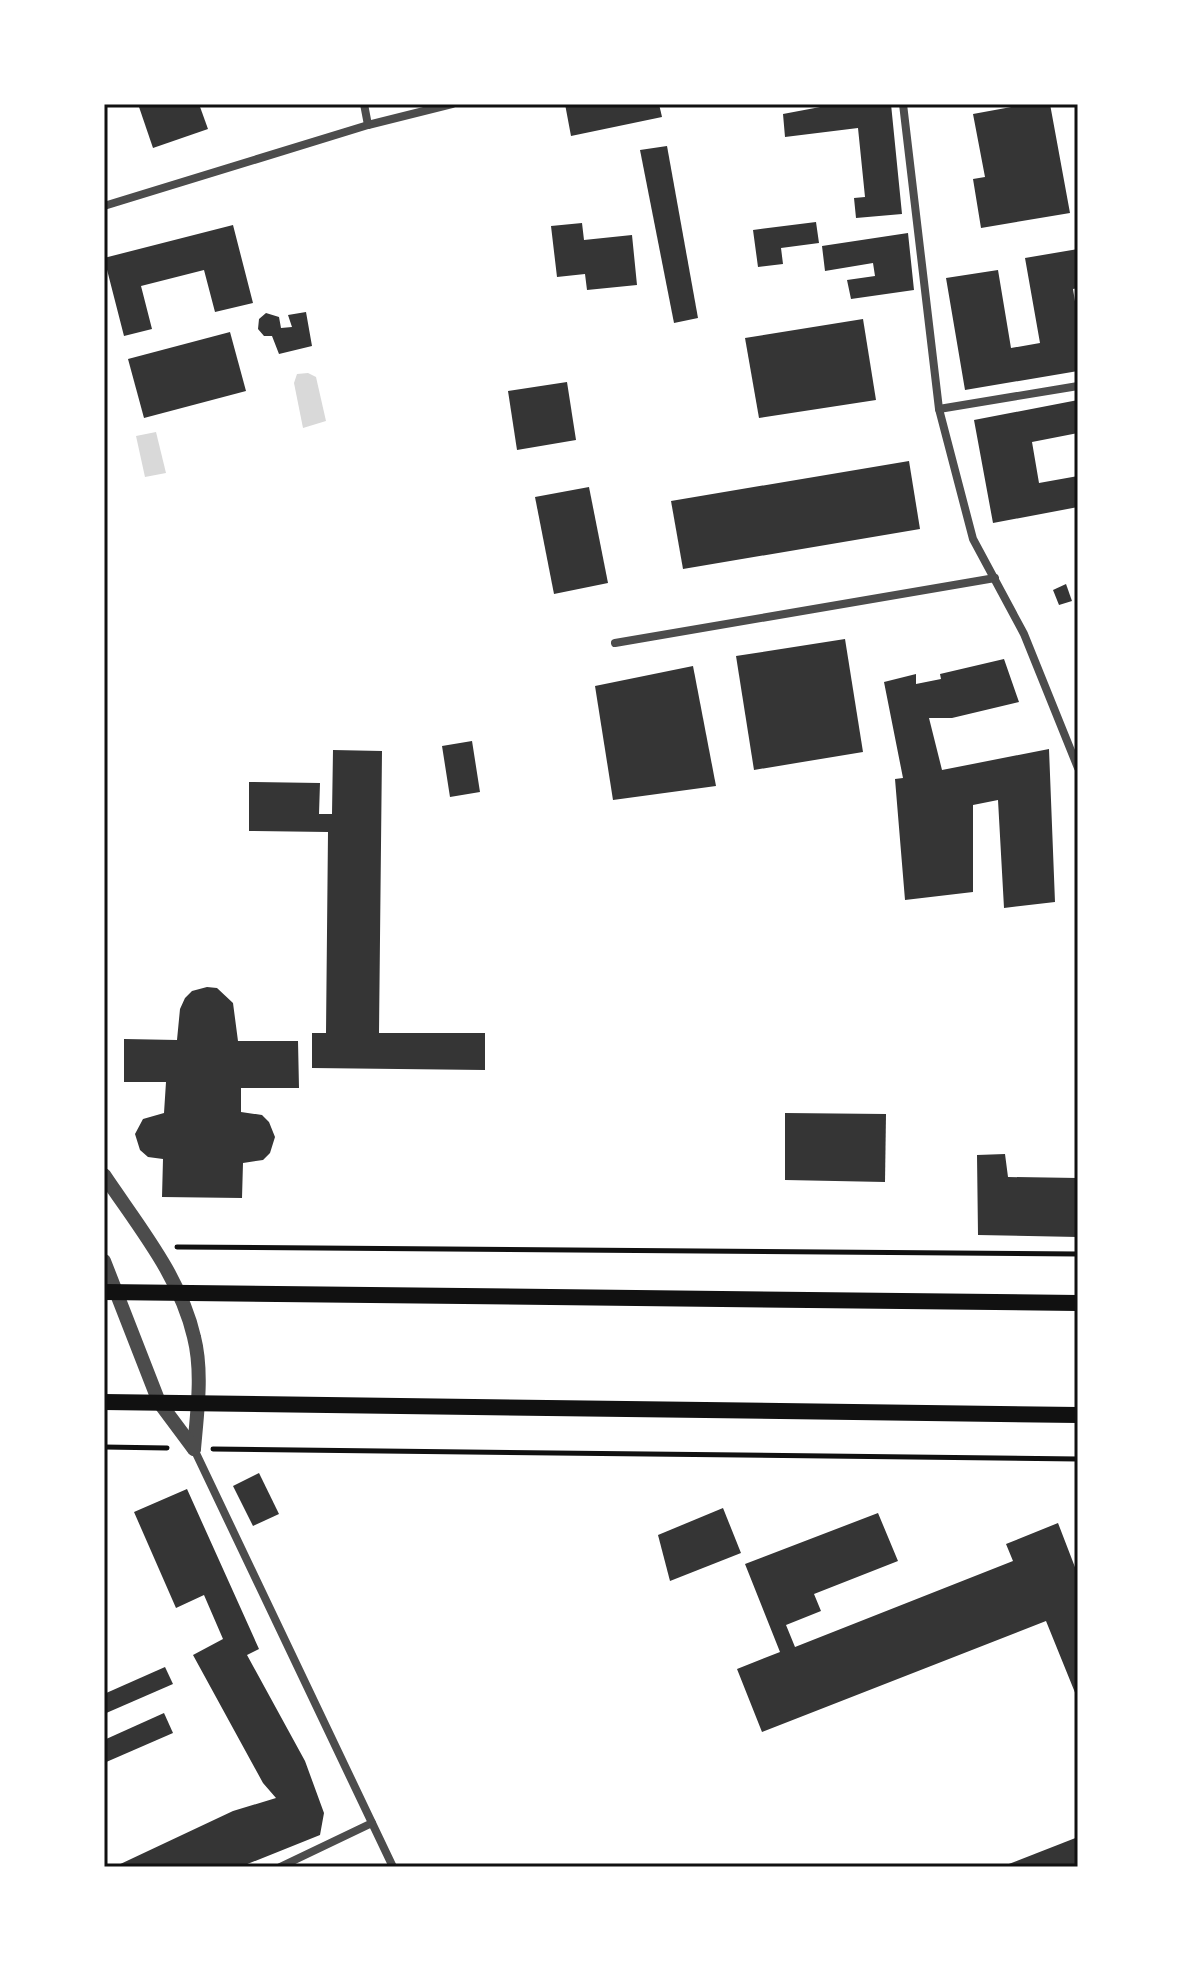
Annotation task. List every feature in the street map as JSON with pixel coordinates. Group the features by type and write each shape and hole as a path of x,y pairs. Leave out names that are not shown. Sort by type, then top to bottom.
{"main road":[{"path":"112,1292 179,1290 1078,1303"},
{"path":"104,1402 1078,1415"}],"street":[{"path":"364,104 368,125"},
{"path":"104,206 368,125 452,104"},
{"path":"903,104 939,409 973,539 1024,634 1078,768"},
{"path":"939,409 1078,386"},
{"path":"615,643 995,578"},
{"path":"104,1175 179,1290 195,1339 197,1404 194,1449"},
{"path":"104,1261 112,1292 159,1402 194,1449 393,1867"},
{"path":"280,1867 372,1823"}],"path":[{"path":"152,1247 1078,1254"},
{"path":"104,1447 1078,1459"}],"shaded area":[{"path":"308,373 316,377 326,421 303,428 294,383 297,374"},
{"path":"156,432 166,473 145,477 136,436"}],"building":[{"path":"138,104 199,104 208,129 153,148"},
{"path":"565,104 659,104 662,117 571,136"},
{"path":"836,104 891,104 902,214 856,218 854,198 865,197 858,128 785,137 783,114"},
{"path":"1028,104 1050,104 1070,213 981,228 973,179 985,177 973,114"},
{"path":"667,146 698,318 674,323 640,150"},
{"path":"816,222 819,243 781,248 783,264 758,267 753,230"},
{"path":"582,223 584,240 632,235 637,285 587,290 585,274 557,277 551,226"},
{"path":"233,225 253,303 215,312 204,270 141,286 152,329 124,336 104,258"},
{"path":"908,233 914,290 851,299 847,280 875,276 873,263 825,271 822,246"},
{"path":"1078,249 1078,288 1073,289 1078,320 1078,371 965,390 946,278 998,270 1011,348 1040,343 1025,258"},
{"path":"306,312 312,346 279,354 272,336 264,336 258,329 259,319 266,313 279,317 281,328 292,327 288,315"},
{"path":"863,319 876,400 759,418 745,338"},
{"path":"230,332 246,391 144,418 128,359"},
{"path":"567,382 576,440 517,450 508,391"},
{"path":"1078,400 1078,433 1032,442 1039,483 1078,476 1078,507 993,523 974,420"},
{"path":"909,461 920,529 683,569 671,501"},
{"path":"589,487 608,583 554,594 535,497"},
{"path":"1066,584 1072,601 1059,605 1053,590"},
{"path":"845,639 863,752 754,770 736,656"},
{"path":"1004,659 1019,702 952,718 929,718 942,770 1049,749 1055,902 1004,908 998,800 973,805 973,892 905,900 895,779 903,778 884,682 916,674 916,684 941,679 940,674"},
{"path":"693,666 716,786 613,800 595,686"},
{"path":"472,741 480,792 450,797 442,746"},
{"path":"333,750 382,751 379,1033 485,1033 485,1070 312,1068 312,1033 326,1033 328,832 249,831 249,782 320,783 319,814 332,814"},
{"path":"217,988 233,1003 238,1041 298,1041 299,1088 241,1088 241,1112 262,1115 269,1122 275,1137 270,1153 263,1160 243,1163 242,1198 162,1197 163,1159 148,1157 140,1150 135,1134 143,1119 164,1113 166,1082 124,1082 124,1039 177,1040 180,1009 185,998 192,991"},
{"path":"785,1113 886,1114 885,1182 785,1180"},
{"path":"1005,1154 1008,1177 1078,1178 1078,1237 978,1235 977,1155"},
{"path":"259,1473 279,1514 253,1526 233,1486"},
{"path":"187,1489 259,1649 247,1655 305,1761 324,1813 320,1835 240,1867 114,1867 233,1811 276,1798 263,1783 193,1655 223,1639 204,1595 176,1608 134,1512"},
{"path":"723,1508 741,1553 670,1581 658,1535"},
{"path":"878,1513 898,1561 814,1594 821,1611 786,1625 795,1647 1013,1561 1006,1544 1058,1523 1078,1575 1078,1700 1046,1621 762,1732 737,1669 780,1652 745,1564"},
{"path":"165,1667 173,1684 104,1714 104,1694"},
{"path":"164,1713 173,1733 104,1763 104,1740"},
{"path":"1078,1837 1078,1867 1001,1867"}]}
